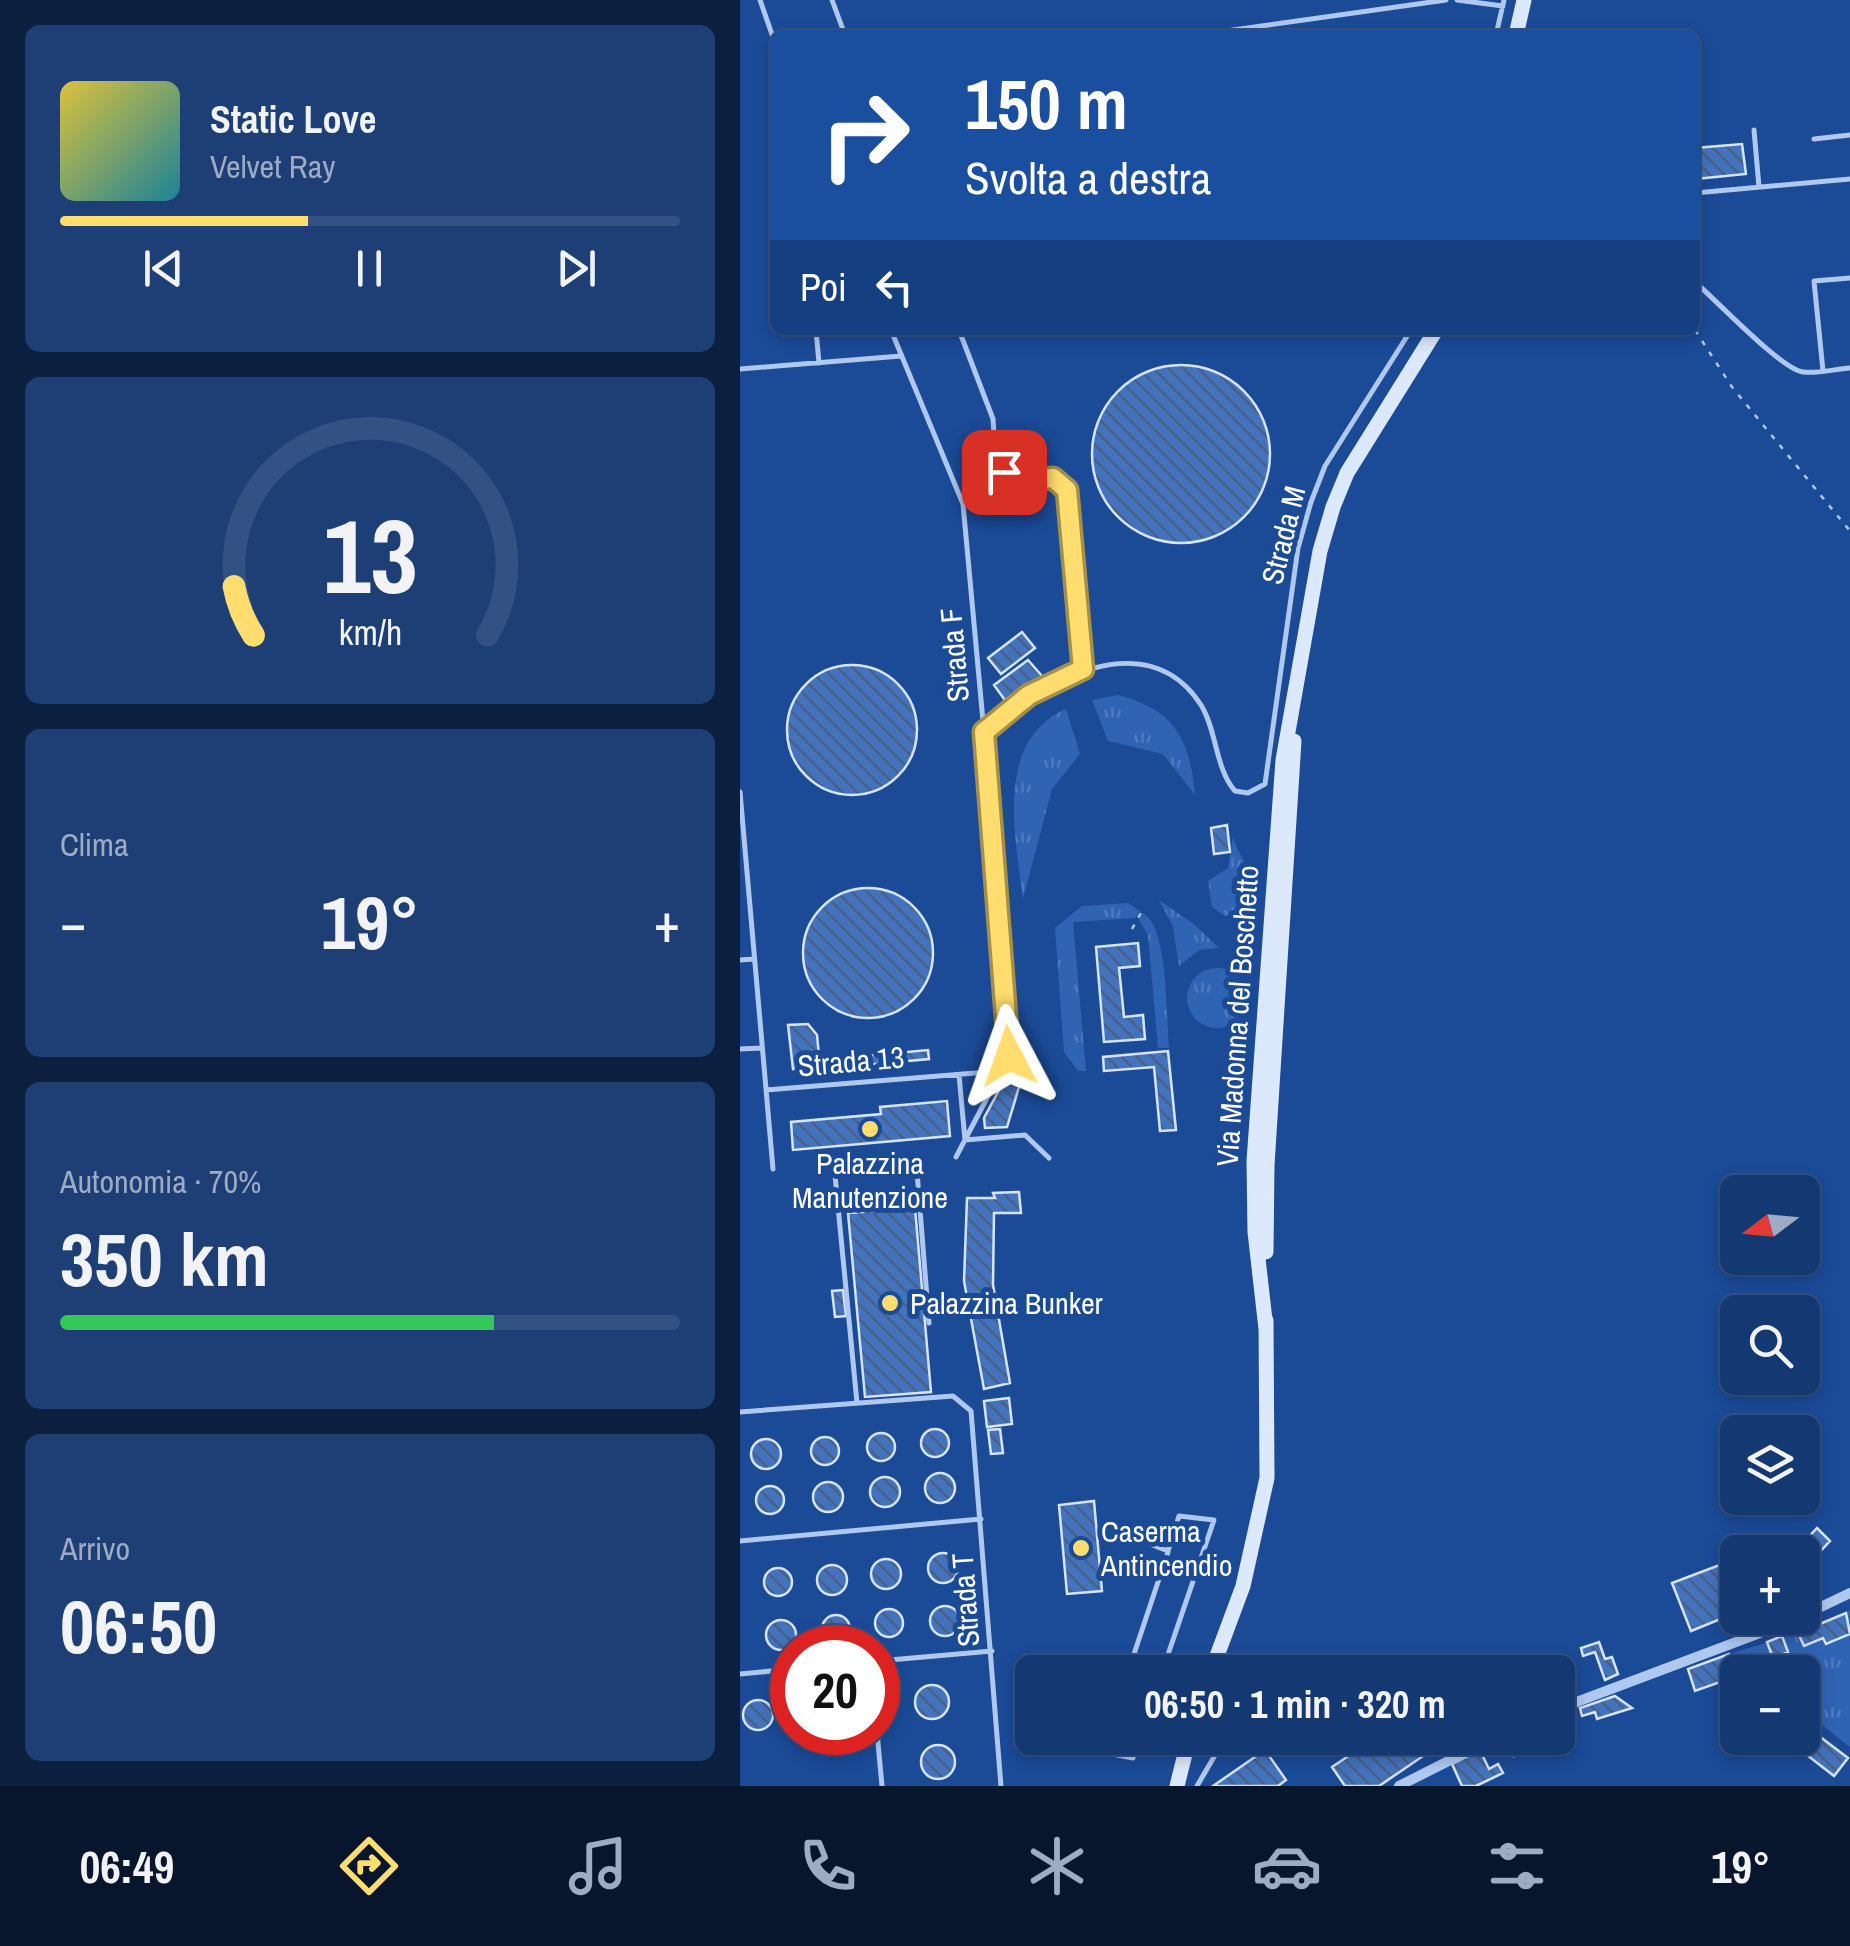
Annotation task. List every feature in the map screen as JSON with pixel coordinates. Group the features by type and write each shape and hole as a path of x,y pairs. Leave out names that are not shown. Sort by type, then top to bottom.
{"main road":[{"path":"1517,30 1524,0"},
{"name":"Via Madonna del Boschetto","path":"1218,1655 1243,1586 1261,1517 1269,1452 1267,1164 1294,771 1294,706 1320,551 1332,507 1347,473 1433,335"},
{"path":"1178,1786 1184,1755"}],"street":[{"path":"1820,1608 1850,1593"},
{"path":"1575,1703 1753,1635"},
{"path":"1399,1786 1460,1755"}],"lane":[{"path":"760,0 770,30"},
{"path":"832,0 843,30"},
{"path":"1233,30 1446,0"},
{"path":"1457,0 1504,3 1497,30"},
{"path":"1754,130 1759,187"},
{"path":"1814,139 1850,135"},
{"path":"1700,193 1850,179"},
{"path":"1822,370 1814,281 1850,278"},
{"path":"1700,286 1757,336 1776,360 1800,372 1849,370"},
{"path":"817,335 820,362"},
{"name":"Strada F","path":"893,335 963,504 1009,1056 956,1157"},
{"path":"960,335 993,419 996,450 1004,472 1022,480 1053,478 1070,500 1083,669 1029,695 984,732"},
{"name":"Strada M","path":"1083,669 1104,664 1133,666 1183,684 1202,706 1231,787 1240,793 1256,790 1268,776 1298,548 1311,502 1325,466 1408,335"},
{"path":"740,369 902,356"},
{"path":"740,792 773,1168"},
{"path":"740,960 754,959"},
{"name":"Strada 13","path":"740,1050 762,1048"},
{"name":"Strada 13","path":"766,1090 1000,1072"},
{"path":"959,1075 965,1140 1025,1135 1049,1158"},
{"path":"916,1159 929,1323"},
{"path":"740,1412 858,1403 834,1164"},
{"name":"Strada T","path":"858,1403 952,1396 971,1411 1001,1786"},
{"path":"1134,1655 1179,1516 1214,1520 1168,1655"},
{"path":"740,1541 982,1519"},
{"path":"1142,1542 1168,1551"},
{"path":"900,1659 992,1650"},
{"path":"740,1674 770,1671"},
{"path":"880,1755 882,1786"},
{"path":"1197,1786 1216,1755"}],"path":[{"path":"1698,335 1742,400 1850,531"},
{"path":"1132,929 1142,911"}],"green space":[{"path":"1118,695 1153,709 1176,730 1189,758 1195,795 1163,754 1108,741 1092,700"},
{"path":"1066,709 1080,754 1052,789 1023,899 1014,819 1019,766 1028,743 1043,724"},
{"path":"1233,837 1250,873 1253,891 1244,911 1225,916 1212,907 1208,881 1228,868"},
{"path":"1159,900 1219,948 1199,950 1179,966 1173,926"},
{"path":"1128,903 1140,911 1136,918 1073,922 1086,1071 1078,1071 1064,1052 1055,928 1082,906"},
{"path":"1142,913 1151,921 1162,953 1169,1048 1158,1048 1148,935 1139,920"},
{"path":"1217,968 1238,977 1247,998 1238,1019 1217,1028 1196,1019 1187,998 1196,977"},
{"path":"1850,1610 1850,1747 1820,1723 1820,1655 1729,1654 1791,1635 1820,1635 1820,1623"}],"building":[{"path":"1742,144 1746,174 1700,179 1700,148"},
{"path":"1181,365 1215,372 1244,391 1263,420 1270,454 1263,488 1244,517 1215,536 1181,543 1147,536 1118,517 1099,488 1092,454 1099,420 1118,391 1147,372"},
{"path":"1022,632 1035,648 1001,674 988,658"},
{"path":"1028,660 1042,676 1007,703 994,685"},
{"path":"852,665 877,670 898,684 912,705 917,730 912,755 898,776 877,790 852,795 827,790 806,776 792,755 787,730 792,705 806,684 827,670"},
{"path":"1227,825 1230,852 1214,854 1211,828"},
{"path":"868,888 893,893 914,907 928,928 933,953 928,978 914,999 893,1013 868,1018 843,1013 822,999 808,978 803,953 808,928 822,907 843,893"},
{"path":"1138,943 1140,966 1119,968 1124,1017 1143,1015 1145,1039 1104,1042 1096,947"},
{"path":"808,1024 817,1035 820,1066 793,1069 788,1025"},
{"path":"928,1050 929,1059 854,1066 853,1057"},
{"path":"1168,1051 1176,1130 1160,1131 1154,1067 1104,1071 1103,1057"},
{"path":"1005,1079 1019,1087 1007,1127 985,1128 984,1118"},
{"name":"Palazzina Manutenzione","path":"947,1101 950,1136 793,1150 791,1122 881,1114 880,1107"},
{"path":"1019,1192 1021,1213 994,1213 993,1285 1010,1383 984,1389 964,1281 967,1198 995,1198 993,1193"},
{"name":"Palazzina Bunker","path":"915,1208 931,1392 865,1397 848,1213"},
{"path":"843,1290 846,1316 835,1317 832,1291"},
{"path":"1009,1398 1012,1424 987,1427 984,1401"},
{"path":"935,1429 945,1433 949,1443 945,1453 935,1457 925,1453 921,1443 925,1433"},
{"path":"1000,1429 1003,1453 991,1454 988,1430"},
{"path":"881,1433 891,1437 895,1447 891,1457 881,1461 871,1457 867,1447 871,1437"},
{"path":"825,1437 835,1441 839,1451 835,1461 825,1465 815,1461 811,1451 815,1441"},
{"path":"766,1439 776,1444 781,1454 776,1464 766,1469 756,1464 751,1454 756,1444"},
{"path":"940,1473 950,1478 955,1488 950,1498 940,1503 930,1498 925,1488 930,1478"},
{"path":"885,1477 899,1486 900,1492 891,1506 885,1507 871,1498 870,1492 879,1478"},
{"path":"828,1482 842,1491 843,1497 834,1511 828,1512 814,1503 813,1497 822,1483"},
{"path":"770,1486 780,1490 784,1500 780,1510 770,1514 760,1510 756,1500 760,1490"},
{"name":"Caserma Antincendio","path":"1094,1501 1102,1591 1067,1594 1059,1505"},
{"path":"1817,1528 1830,1541 1820,1552 1820,1535 1810,1535"},
{"path":"943,1553 957,1562 958,1568 949,1582 943,1583 929,1574 928,1568 937,1554"},
{"path":"886,1559 900,1568 901,1574 892,1588 886,1589 872,1580 871,1574 880,1560"},
{"path":"832,1565 843,1569 847,1580 843,1591 832,1595 821,1591 817,1580 821,1569"},
{"path":"1720,1565 1720,1619 1691,1631 1672,1583"},
{"path":"778,1568 788,1572 792,1582 788,1592 778,1596 768,1592 764,1582 768,1572"},
{"path":"945,1606 959,1615 960,1621 951,1635 945,1636 931,1627 930,1621 939,1607"},
{"path":"884,1610 894,1610 902,1618 900,1631 900,1625 875,1625"},
{"path":"1846,1613 1850,1634 1826,1644 1823,1638 1804,1646 1799,1635 1820,1635 1820,1624"},
{"path":"836,1615 849,1625 823,1625"},
{"path":"781,1620 792,1624 770,1625 770,1646 766,1635 770,1624"},
{"path":"1782,1636 1788,1652 1772,1655 1767,1642"},
{"path":"1599,1642 1605,1659 1612,1657 1618,1674 1605,1680 1595,1652 1583,1656 1581,1648"},
{"path":"1720,1657 1720,1682 1695,1691 1688,1669"},
{"path":"932,1685 944,1690 949,1702 944,1714 932,1719 920,1714 915,1702 920,1690"},
{"path":"1615,1696 1632,1708 1597,1719 1595,1712 1582,1716 1580,1708"},
{"path":"752,1701 768,1705 770,1723 764,1729 752,1729 744,1721 744,1709"},
{"path":"1820,1737 1848,1758 1834,1776 1807,1755 1820,1755"},
{"path":"938,1745 950,1750 955,1762 950,1774 938,1779 926,1774 921,1762 926,1750"},
{"path":"1258,1755 1268,1755 1286,1780 1278,1786 1213,1786"},
{"path":"1350,1755 1425,1755 1379,1786 1345,1786 1332,1767"},
{"path":"1470,1755 1482,1755 1489,1769 1498,1764 1503,1773 1476,1786 1462,1786 1452,1764"}],"place":[{"name":"Palazzina Manutenzione","path":"870,1129"},
{"name":"Palazzina Bunker","path":"890,1303"},
{"name":"Caserma Antincendio","path":"1081,1548"}],"route":[{"path":"1004,472 1022,480 1053,478 1067,490 1083,669 1029,695 984,732 1009,1056"}]}
